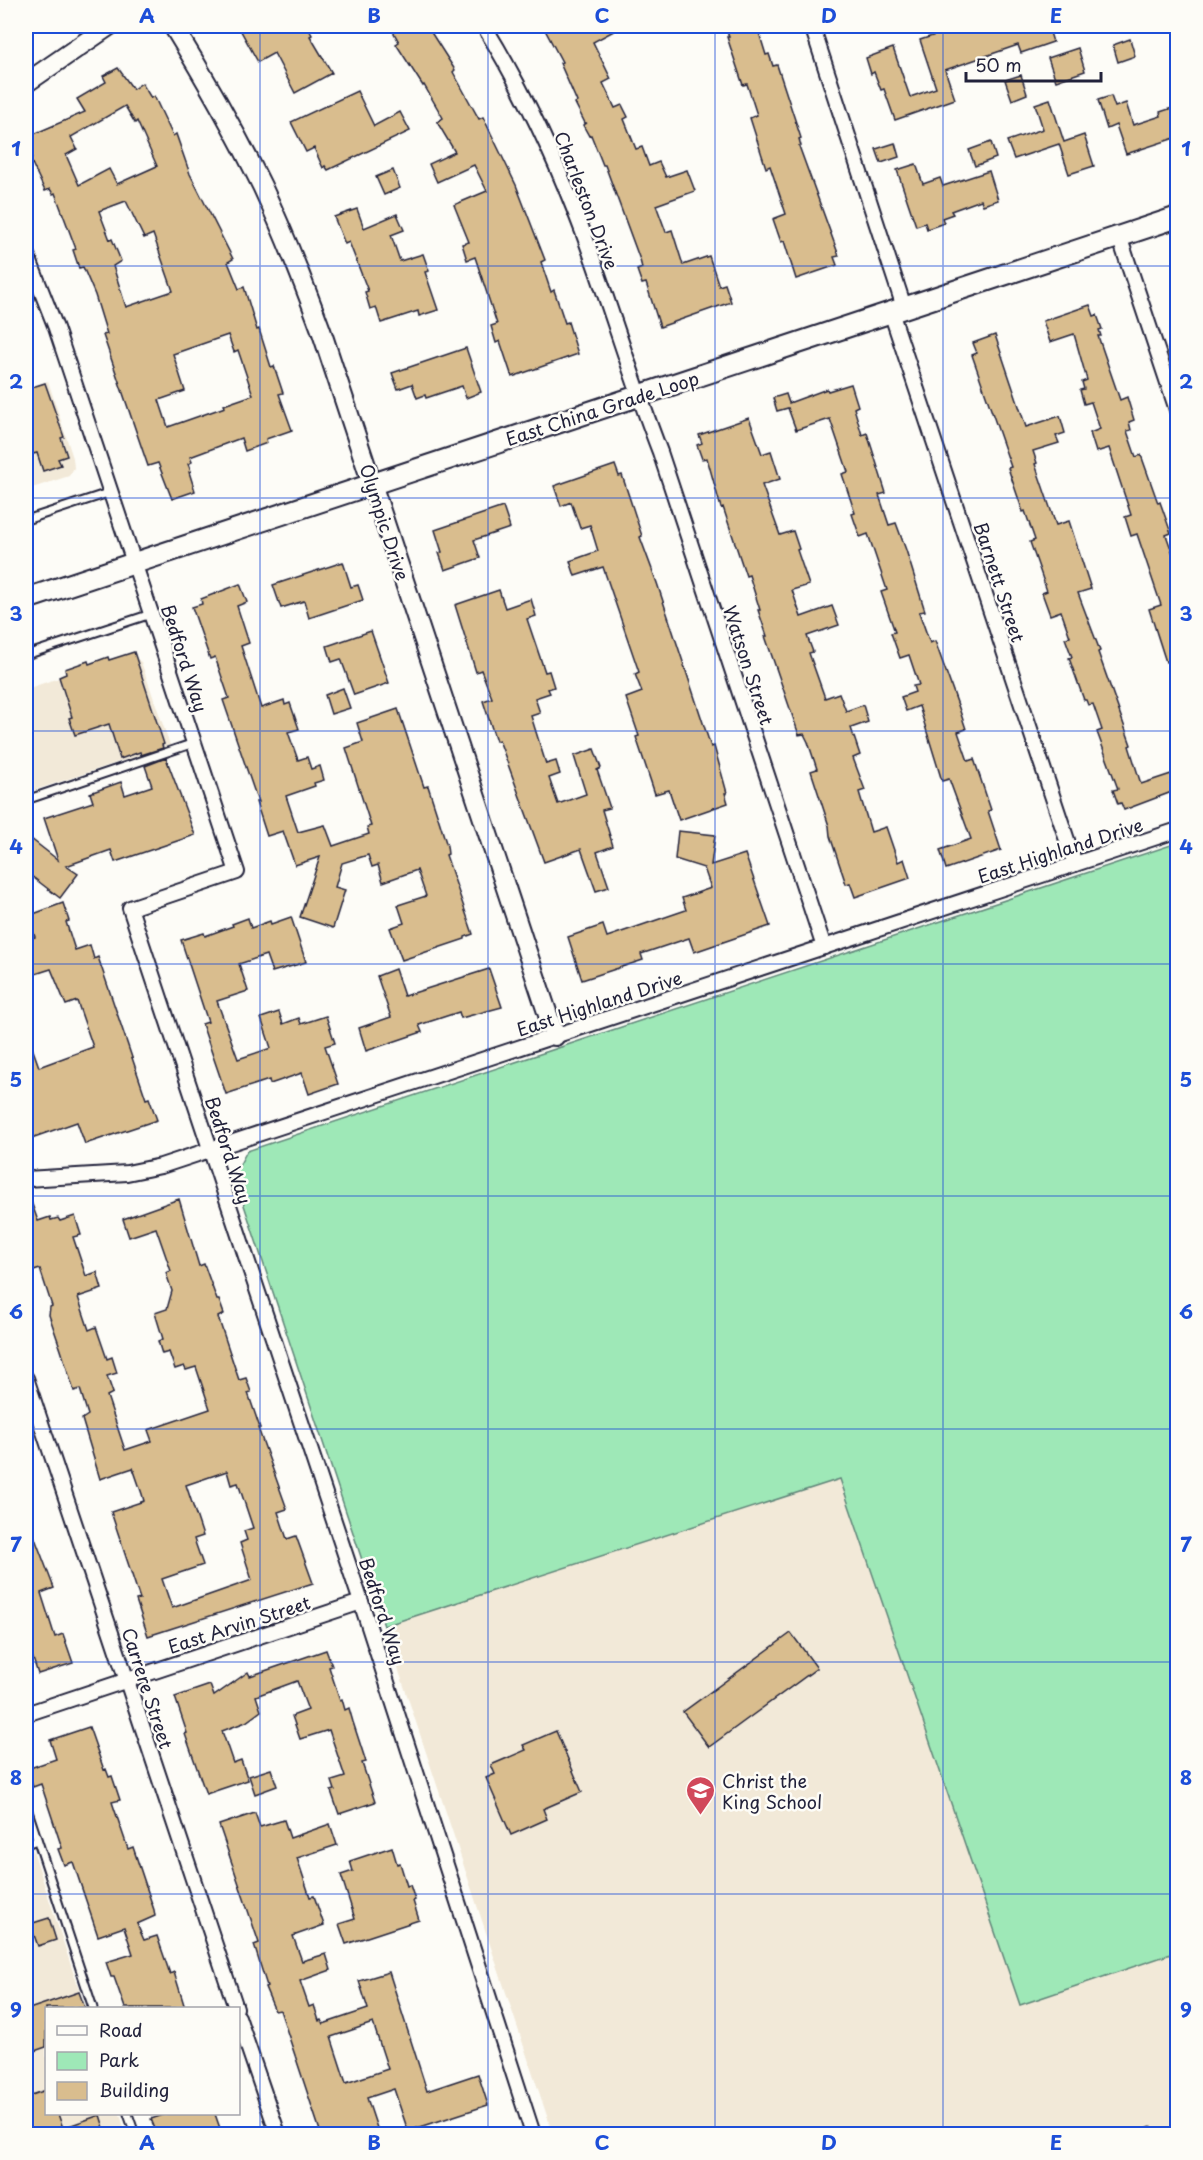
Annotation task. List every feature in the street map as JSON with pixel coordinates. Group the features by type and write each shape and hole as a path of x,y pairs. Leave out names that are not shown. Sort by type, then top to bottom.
{"main road":[{"name":"East China Grade Loop","path":"26,598 1178,217"}],"street":[{"path":"26,83 109,26"},
{"name":"Olympic Drive","path":"173,26 226,117 262,186 321,330 555,1036"},
{"name":"Charleston Drive","path":"484,26 532,112 559,171 583,233 638,396"},
{"name":"Barnett Street","path":"812,26 898,309 1074,864"},
{"path":"1119,236 1178,413"},
{"name":"Bedford Way","path":"26,252 56,328 237,872 130,908 361,1602 533,2134"},
{"name":"Watson Street","path":"638,396 660,452 824,947"},
{"name":"East Highland Drive","path":"26,1179 127,1173 161,1166 1178,830"},
{"name":"Carrere Street","path":"26,1378 236,2007"},
{"name":"East Arvin Street","path":"26,1714 361,1602"},
{"path":"240,2023 278,2134"}],"lane":[{"path":"26,520 111,492"},
{"path":"26,655 151,614"},
{"path":"26,800 194,743"},
{"path":"26,1805 93,2007"},
{"path":"26,1844 37,1840"},
{"path":"128,2115 135,2134"}],"shaded area":[{"path":"48,381 73,458 74,468 69,476 26,490 26,389"},
{"path":"124,656 133,656 141,662 170,745 26,793 26,689"},
{"name":"Christ the King School","path":"840,1479 1020,2005 1177,1952 1177,2134 553,2134 384,1626"},
{"path":"26,1829 85,2007 45,2007 45,2115 120,2115 126,2134 26,2134"}],"green space":[{"path":"1177,843 1177,1952 1020,2005 840,1479 384,1626 234,1175 247,1151"}],"building":[{"path":"250,26 307,26 312,35 310,36 332,73 295,93 274,53 258,62 241,31"},
{"path":"390,26 427,26 455,70 453,72 479,119 483,117 516,185 545,260 541,262 551,292 554,290 565,323 568,322 578,354 512,377 500,341 496,343 491,326 497,324 475,257 467,260 462,244 469,242 454,205 487,191 474,165 437,182 429,164 455,152 437,122 443,118 396,44 399,42"},
{"path":"543,26 623,26 593,42 611,79 603,83 615,108 622,105 628,117 624,119 636,149 642,147 649,166 659,162 666,177 687,170 695,191 656,205 666,232 672,230 683,265 709,256 719,286 725,284 731,302 660,327 646,283 642,284 637,270 642,268 640,260 605,165 603,165 591,135 589,136 583,125 587,123 575,103 577,102 560,63 562,62"},
{"path":"725,26 757,26 766,55 769,54 773,66 777,65 801,138 799,139 801,146 799,146 839,256 834,257 837,265 796,279 784,241 781,242 773,219 786,214 770,166 766,168 750,118 757,115 747,84 743,85"},
{"path":"963,26 1048,26 1053,42 1021,53 1018,45 945,70 955,99 895,120 884,89 881,90 874,72 871,74 866,58 893,48 910,97 936,88 920,40"},
{"path":"1130,39 1135,56 1118,62 1113,45"},
{"path":"1078,48 1085,71 1056,81 1048,58"},
{"path":"118,68 133,89 142,83 151,98 154,96 173,136 176,134 190,174 233,259 228,262 239,289 244,287 271,367 274,366 283,393 279,394 292,430 266,439 267,443 245,451 241,438 190,457 192,462 188,464 191,471 189,472 195,491 172,499 158,463 148,466 103,335 107,334 95,295 83,267 79,268 73,250 76,249 55,193 53,194 50,189 45,191 30,159 32,157 30,148 32,148 27,137 85,112 77,99 106,82 103,76","holes":["125,106 135,123 137,121 157,166 117,184 109,169 79,185 66,155 77,149 71,137","126,201 144,238 153,234 173,291 126,307 113,266 121,261 99,211","228,335 234,352 238,350 253,395 168,427 159,400 185,391 173,354"]},
{"path":"1021,75 1027,94 1012,100 1005,80"},
{"path":"357,91 374,126 400,112 410,131 328,170 325,166 323,168 314,148 306,152 291,122"},
{"path":"1111,96 1115,107 1126,103 1133,125 1161,116 1160,112 1178,106 1178,137 1126,154 1116,125 1107,129 1098,100"},
{"path":"1050,99 1064,142 1084,135 1094,166 1069,174 1059,144 1014,159 1007,141 1043,129 1035,104"},
{"path":"991,142 996,158 975,166 969,150"},
{"path":"895,143 899,157 881,163 876,149"},
{"path":"916,164 923,184 940,178 943,186 989,171 998,200 983,205 981,200 951,211 953,214 942,218 944,223 927,229 925,223 916,226 897,170"},
{"path":"393,170 400,188 384,195 376,177"},
{"path":"357,209 364,228 397,214 404,230 391,235 400,261 423,254 429,271 425,272 438,310 419,316 418,311 381,323 376,307 370,309 365,292 368,291 349,242 345,244 334,217"},
{"path":"1090,305 1102,329 1099,330 1101,336 1098,336 1120,400 1127,397 1134,420 1129,422 1131,430 1127,431 1136,457 1141,455 1171,533 1166,535 1178,568 1178,658 1166,662 1149,609 1161,605 1137,534 1131,536 1125,517 1131,515 1109,448 1096,452 1090,433 1100,429 1091,402 1084,404 1080,390 1084,389 1082,382 1087,380 1074,334 1050,342 1043,321"},
{"path":"995,335 1026,427 1060,416 1065,433 1056,436 1059,443 1033,451 1037,463 1035,464 1056,525 1069,521 1091,589 1078,593 1100,651 1098,652 1131,745 1129,746 1141,784 1171,774 1177,790 1124,810 1121,803 1118,804 1113,790 1118,789 1097,732 1102,730 1093,704 1088,705 1084,700 1069,658 1072,657 1065,638 1070,637 1061,611 1050,615 1042,593 1047,591 1030,542 1035,540 1008,468 1011,467 972,355 977,353 973,343"},
{"path":"466,348 481,392 466,398 462,386 426,398 425,395 417,398 412,384 398,389 392,373"},
{"path":"45,383 64,437 61,438 67,456 58,459 61,465 43,471 37,453 33,454 26,433 26,389"},
{"path":"851,384 858,406 854,408 862,435 867,433 886,493 879,495 889,525 896,523 906,550 925,611 919,612 930,643 935,641 959,708 966,729 958,732 968,761 974,759 1001,850 946,869 940,850 971,839 949,779 942,781 919,706 906,711 901,697 915,692 913,686 919,685 909,655 900,658 891,633 895,632 881,592 887,590 868,534 860,537 852,514 855,513 842,474 848,472 830,419 796,430 788,408 777,411 773,398 786,394 789,403 827,389 828,391"},
{"path":"749,418 762,454 771,451 780,479 762,485 780,535 793,531 809,585 792,590 801,617 832,606 839,625 807,636 813,652 809,653 825,698 839,693 846,711 863,705 868,722 851,728 860,755 853,758 865,790 859,792 871,832 886,827 898,862 904,859 910,878 855,897 850,883 846,884 830,836 829,826 811,771 817,769 808,742 804,734 799,735 765,636 767,636 749,575 746,576 723,507 721,508 707,458 702,459 697,445 702,443 699,435"},
{"path":"615,465 619,476 622,475 642,536 640,537 711,747 714,746 727,793 725,793 728,803 679,820 669,790 655,794 636,737 639,736 626,698 642,692 635,674 639,672 603,567 575,576 570,561 598,551 590,525 580,528 571,502 561,506 554,486"},
{"path":"503,507 510,528 474,540 480,558 445,570 435,530"},
{"path":"343,562 351,587 358,585 363,600 309,618 304,601 281,608 273,585"},
{"path":"240,584 247,602 237,606 249,643 241,646 261,708 284,700 285,705 290,703 299,729 288,732 298,760 307,757 311,769 320,766 324,780 314,783 315,786 286,796 298,832 325,825 333,846 369,834 367,827 371,826 346,748 363,742 357,723 398,709 424,787 428,786 447,846 448,854 446,855 473,934 465,939 402,960 390,928 404,923 398,905 426,896 417,870 383,882 378,865 372,867 368,855 342,863 335,887 345,890 333,928 300,917 320,857 295,865 283,831 267,836 256,802 258,802 223,700 229,698 215,657 210,659 192,607 202,604 201,599"},
{"path":"499,590 505,608 531,599 536,616 527,619 545,672 549,671 554,687 548,689 550,693 535,698 540,713 531,716 546,764 556,761 560,774 549,778 558,804 586,794 574,756 594,749 601,768 597,770 610,808 602,810 613,846 597,852 609,887 596,891 581,849 544,862 499,740 496,741 483,701 492,698 481,670 476,672 455,605"},
{"path":"371,631 389,683 354,695 341,659 332,662 327,646"},
{"path":"134,652 164,744 163,748 141,755 140,752 120,759 109,724 75,735 69,718 72,717 59,677 66,674 65,669 88,661 89,664 108,657 109,660"},
{"path":"343,688 350,708 331,714 325,695"},
{"path":"166,758 195,835 115,862 111,850 66,866 78,874 60,898 26,872 26,835 58,860 44,818 93,802 90,793 121,782 125,795 152,786 145,766"},
{"path":"678,831 715,835 711,865 745,854 770,926 694,952 689,938 641,954 643,960 582,980 568,937 603,925 607,937 686,910 682,898 711,888 704,868 675,859"},
{"path":"63,903 75,950 90,945 94,959 98,957 146,1099 149,1098 157,1120 85,1144 77,1122 26,1140 26,1036 28,1036 39,1067 93,1047 77,1001 66,1005 51,969 26,977 26,940 35,937 28,916"},
{"path":"291,917 306,962 272,972 266,955 239,964 248,991 217,1001 238,1059 271,1048 261,1018 279,1012 283,1024 299,1018 301,1024 326,1016 335,1043 325,1046 338,1084 309,1094 302,1073 270,1084 269,1080 226,1094 202,1024 208,1022 181,940 204,933 205,936 248,918 251,928"},
{"path":"395,969 404,996 489,969 502,1007 461,1018 459,1012 419,1025 422,1032 366,1051 359,1028 391,1017 377,976"},
{"path":"26,1193 28,1193 38,1221 50,1217 51,1220 58,1218 60,1221 75,1216 81,1235 73,1237 86,1276 97,1272 102,1289 78,1297 89,1330 96,1327 107,1359 112,1357 117,1373 107,1376 113,1393 107,1396 125,1450 152,1441 148,1430 210,1409 196,1367 186,1370 184,1366 175,1369 169,1352 162,1354 158,1341 163,1339 155,1313 167,1309 172,1291 166,1273 171,1271 156,1228 129,1237 123,1219 179,1199 199,1266 204,1264 224,1314 218,1317 239,1380 246,1378 251,1392 248,1393 260,1428 258,1428 287,1509 278,1512 287,1539 296,1536 313,1583 148,1636 136,1600 140,1599 111,1512 144,1501 142,1494 133,1468 100,1479 82,1419 88,1415 80,1389 74,1391 49,1315 52,1306 40,1269 34,1271 26,1246","holes":["227,1471 231,1485 238,1483 253,1528 244,1531 247,1540 240,1543 252,1580 172,1608 162,1579 203,1565 194,1539 203,1536 186,1485"]},
{"path":"26,1520 28,1520 54,1588 41,1593 55,1637 63,1634 73,1663 38,1674 26,1637"},
{"path":"791,1633 817,1668 709,1747 683,1712"},
{"path":"326,1650 340,1700 342,1699 345,1710 349,1708 366,1762 362,1763 375,1802 339,1814 331,1791 335,1790 332,1781 345,1777 329,1730 300,1739 292,1716 308,1710 297,1681 256,1696 261,1711 246,1722 222,1731 233,1763 241,1760 248,1780 206,1794 175,1697 210,1685 214,1696 248,1672 250,1676"},
{"path":"89,1727 104,1770 106,1769 109,1777 112,1776 120,1800 112,1802 128,1849 133,1847 154,1910 155,1916 137,1924 144,1940 157,1936 170,1974 174,1972 185,2007 125,2007 106,1962 133,1954 124,1927 98,1936 73,1862 64,1865 58,1849 62,1848 41,1784 33,1787 27,1769 56,1759 50,1740"},
{"path":"556,1731 582,1792 543,1809 547,1819 511,1835 486,1778 495,1774 491,1765 526,1750 523,1745"},
{"path":"271,1769 277,1786 255,1794 249,1776"},
{"path":"255,1813 260,1827 284,1820 290,1838 330,1824 337,1845 297,1858 310,1897 314,1896 324,1925 293,1936 302,1961 326,1954 331,1970 300,1981 309,2007 314,2005 319,2021 321,2020 323,2024 368,2009 359,1981 389,1972 427,2091 478,2074 488,2105 408,2131 394,2089 367,2098 379,2134 321,2134 280,2010 275,2011 265,1987 267,1986 254,1945 259,1943 219,1825","holes":["373,2023 388,2069 346,2083 331,2037"]},
{"path":"392,1847 407,1886 410,1885 419,1920 346,1944 339,1924 355,1919 341,1875 353,1871 350,1861"},
{"path":"49,1918 56,1940 38,1946 30,1924"},
{"path":"79,1992 85,2007 45,2007 45,2047 26,2054 26,2010"},
{"path":"45,2090 45,2115 58,2115 63,2128 100,2115 106,2134 26,2134 26,2097"},
{"path":"163,2115 215,2115 222,2134 157,2134 151,2119"}],"place":[{"name":"Christ the King School","path":"701,1816"}]}
